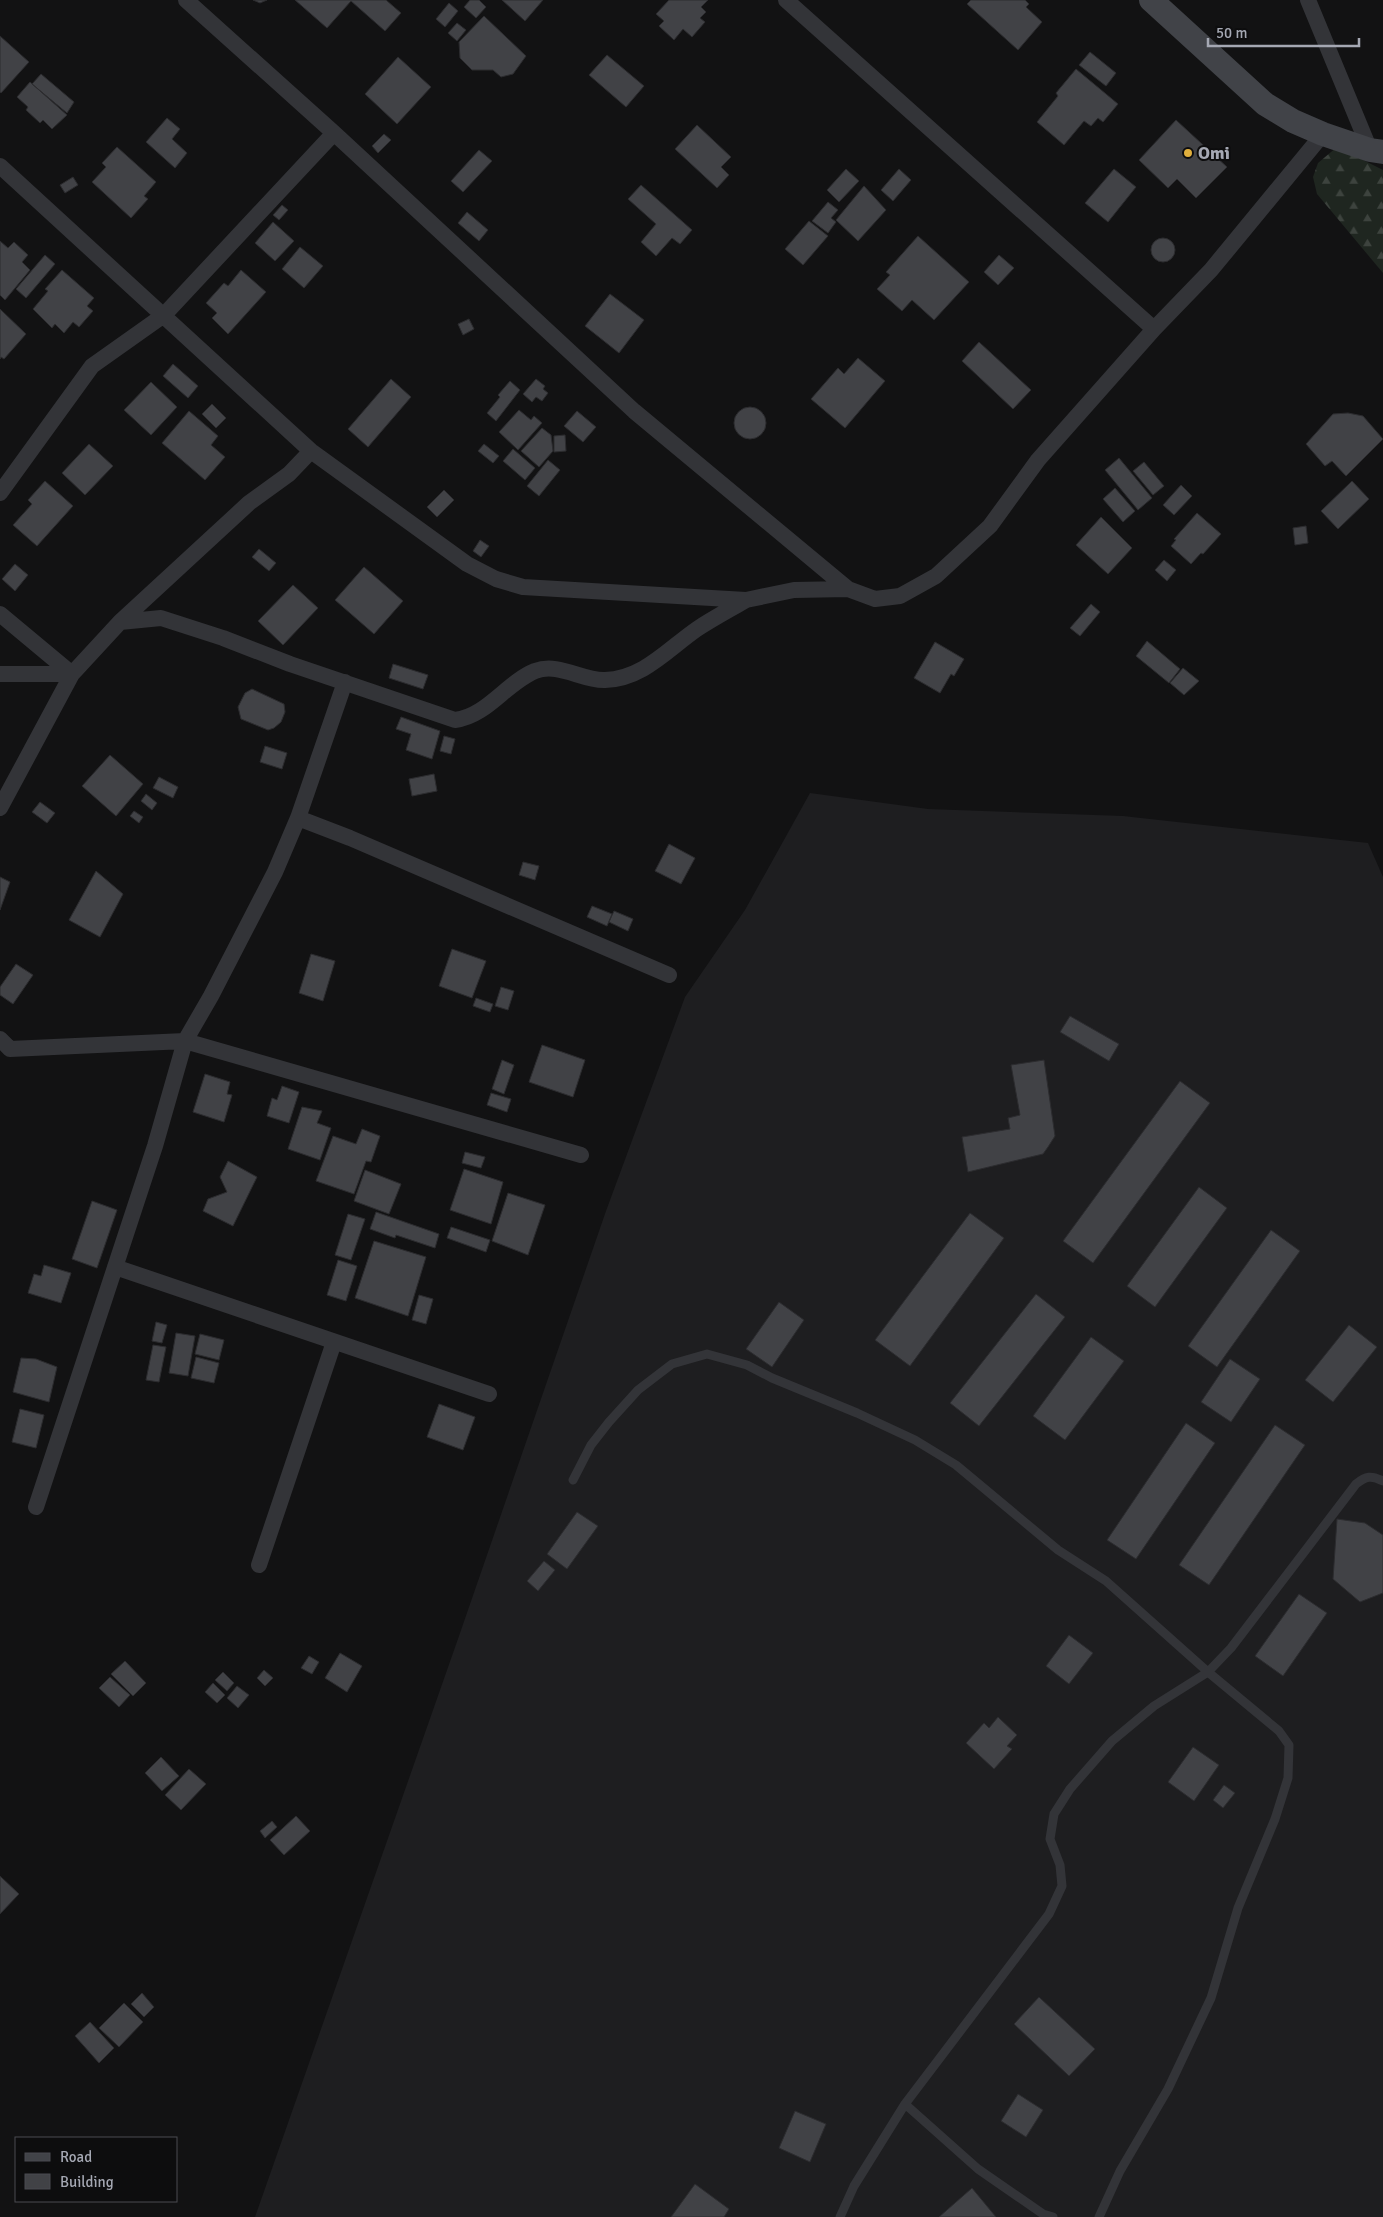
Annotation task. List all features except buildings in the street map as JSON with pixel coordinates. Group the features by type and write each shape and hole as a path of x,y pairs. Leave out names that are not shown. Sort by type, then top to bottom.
{"main road":[{"path":"1151,0 1265,104 1293,121 1323,134 1376,151"}],"street":[{"path":"186,0 334,133 634,411 848,589 874,599 900,596 936,576 990,526 1038,460 1154,329 1211,270 1323,134"},
{"path":"786,0 1154,329"},
{"path":"1308,0 1376,151"},
{"path":"0,493 92,366 164,315 334,133"},
{"path":"0,166 312,451 467,564 496,579 522,587 746,600 794,590 848,589"},
{"path":"0,808 72,674 120,622 249,504 289,474 312,451"},
{"path":"120,622 161,618 455,720 467,719 520,680 535,672 549,668 605,680 632,674 662,657 696,630 746,600"},
{"path":"0,614 72,674"},
{"path":"0,674 72,674"},
{"path":"36,1507 155,1146 185,1041 212,996 266,890 298,818 345,682"},
{"path":"298,818 350,838 669,975"},
{"path":"0,1039 10,1049 185,1041 581,1155"},
{"path":"115,1266 489,1394"},
{"path":"259,1565 334,1342"}],"lane":[{"path":"573,1480 591,1445 609,1422 638,1390 672,1364 706,1354 747,1365 772,1378 857,1413 915,1440 956,1464 1058,1550 1106,1582 1208,1672 1279,1731 1288,1745 1288,1778 1275,1819 1238,1908 1211,1998 1168,2088 1120,2171 1099,2217"},
{"path":"840,2217 854,2186 905,2104 1049,1914 1062,1886 1060,1865 1050,1839 1054,1814 1070,1789 1112,1741 1154,1706 1208,1672 1231,1648 1356,1484 1365,1477 1374,1476 1383,1481"},
{"path":"905,2104 978,2169 1043,2214 1053,2217"}],"shaded area":[{"path":"810,793 928,809 1123,816 1368,843 1383,877 1383,2217 255,2217 606,1211 685,997 745,910"}],"green space":[{"path":"1337,147 1383,170 1383,273 1317,194 1313,177 1318,163"}],"place":[{"name":"Omi","path":"1188,153"}]}
